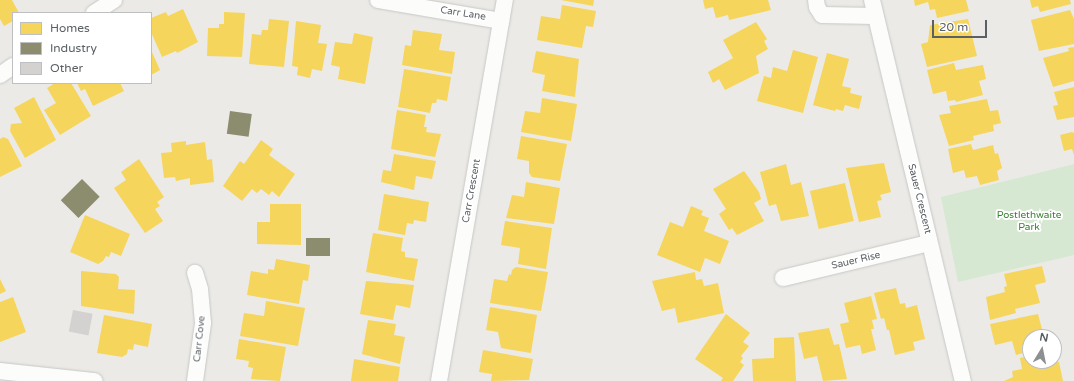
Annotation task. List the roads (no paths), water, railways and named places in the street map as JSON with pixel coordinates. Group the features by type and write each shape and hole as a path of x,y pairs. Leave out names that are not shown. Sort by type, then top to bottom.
{"street":[{"path":"96,12 114,0"},
{"name":"Carr Lane","path":"378,0 501,21"},
{"name":"Carr Crescent","path":"438,381 505,0"},
{"path":"816,0 817,7 822,14 875,16"},
{"name":"Sauer Crescent","path":"872,0 963,381"},
{"path":"0,75 12,67"},
{"name":"Sauer Rise","path":"783,278 929,243"},
{"name":"Carr Cove","path":"195,273 200,289 203,323 195,381"},
{"path":"0,371 94,381"}],"park label":[{"name":"Postlethwaite Park","path":"1029,220"}]}
